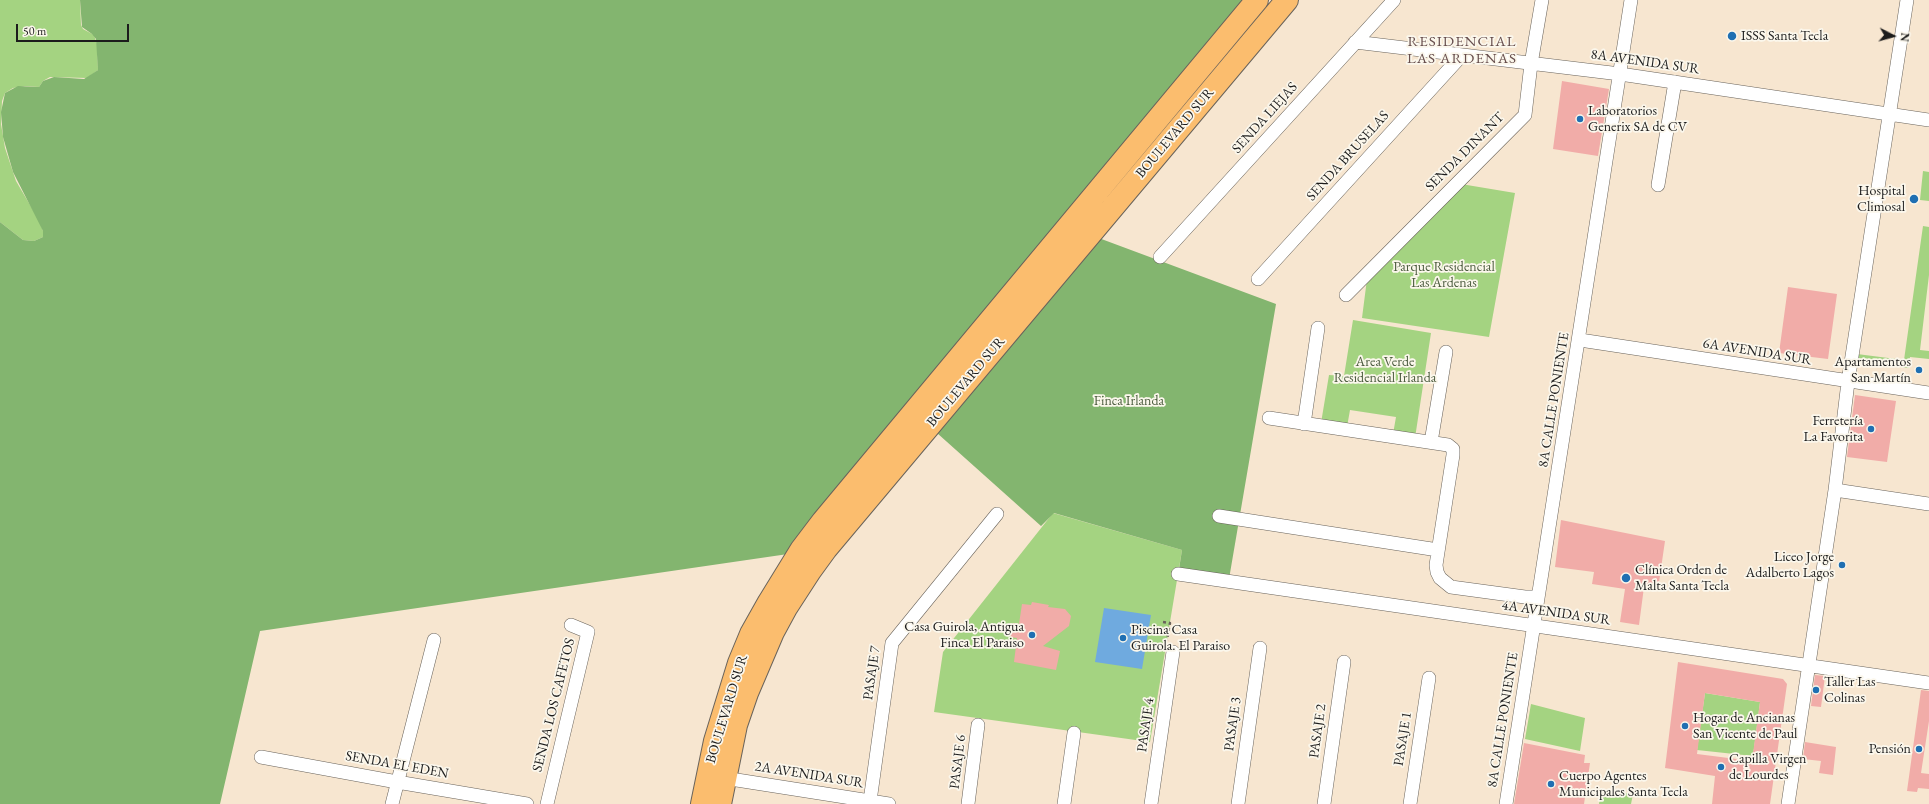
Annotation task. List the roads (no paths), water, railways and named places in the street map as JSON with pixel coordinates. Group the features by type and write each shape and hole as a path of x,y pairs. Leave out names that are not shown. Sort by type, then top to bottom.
{"highway":[{"name":"BOULEVARD SUR","path":"702,804 715,741 739,663 769,602 801,550 1257,0"},
{"name":"BOULEVARD SUR","path":"720,804 724,778 736,725 761,658 786,608 810,571 826,549 1286,0"}],"street":[{"name":"SENDA LIEJAS","path":"1160,257 1394,0"},
{"name":"SENDA DINANT","path":"1346,295 1525,115 1531,64 1542,0"},
{"name":"8A CALLE PONIENTE","path":"1506,804 1537,597 1580,340 1631,0"},
{"path":"1788,804 1835,490 1848,382 1907,0"},
{"name":"8A AVENIDA SUR","path":"1355,42 1620,74 1929,120"},
{"name":"SENDA BRUSELAS","path":"1258,279 1462,55"},
{"path":"1658,185 1675,82"},
{"path":"1304,424 1318,328"},
{"name":"6A AVENIDA SUR","path":"1580,340 1848,382 1929,393"},
{"path":"1431,442 1446,352"},
{"path":"1269,418 1448,445 1453,449 1453,455 1438,550 1437,572 1445,583 1451,587 1525,597 1537,597"},
{"path":"1835,490 1929,504"},
{"name":"PASAJE 7","path":"870,801 892,643 997,514"},
{"path":"1219,516 1438,550"},
{"name":"4A AVENIDA SUR","path":"1178,574 1808,667 1929,683"},
{"name":"SENDA LOS CAFETOS","path":"547,804 588,632 571,625"},
{"path":"392,804 434,640"},
{"name":"PASAJE 3","path":"1238,804 1260,648"},
{"name":"PASAJE 4","path":"1151,804 1173,652"},
{"name":"PASAJE 2","path":"1324,804 1344,662"},
{"name":"PASAJE 1","path":"1410,804 1429,678"},
{"name":"PASAJE 6","path":"968,804 978,725"},
{"path":"1064,804 1074,734"},
{"name":"SENDA EL EDEN","path":"261,757 528,804"},
{"name":"2A AVENIDA SUR","path":"724,778 889,804"}],"water":[{"name":"Piscina Casa Guirola. El Paraiso","path":"1104,608 1151,615 1142,669 1095,662"}],"place":[{"name":"ISSS Santa Tecla","path":"1732,36"},
{"name":"Laboratorios Generix SA de CV","path":"1580,119"},
{"name":"Hospital Climosal","path":"1914,199"},
{"name":"Apartamentos San Martín","path":"1919,370"},
{"name":"Ferretería La Favorita","path":"1871,429"},
{"name":"Liceo Jorge Adalberto Lagos","path":"1842,565"},
{"name":"Clínica Orden de Malta Santa Tecla","path":"1626,578"},
{"name":"Casa Guirola, Antigua Finca El Paraiso","path":"1032,635"},
{"name":"Piscina Casa Guirola. El Paraiso","path":"1123,638"},
{"name":"Taller Las Colinas","path":"1816,690"},
{"name":"Hogar de Ancianas San Vicente de Paul","path":"1685,726"},
{"name":"Pensión","path":"1919,749"},
{"name":"Capilla Virgen de Lourdes","path":"1721,767"},
{"name":"Cuerpo Agentes Municipales Santa Tecla","path":"1551,784"}],"district":[{"name":"RESIDENCIAL LAS ARDENAS","path":"1462,50"}],"park label":[{"name":"Parque Residencial Las Ardenas","path":"1444,276"},
{"name":"Area Verde Residencial Irlanda","path":"1385,370"},
{"name":"Finca Irlanda","path":"1129,401"}]}
